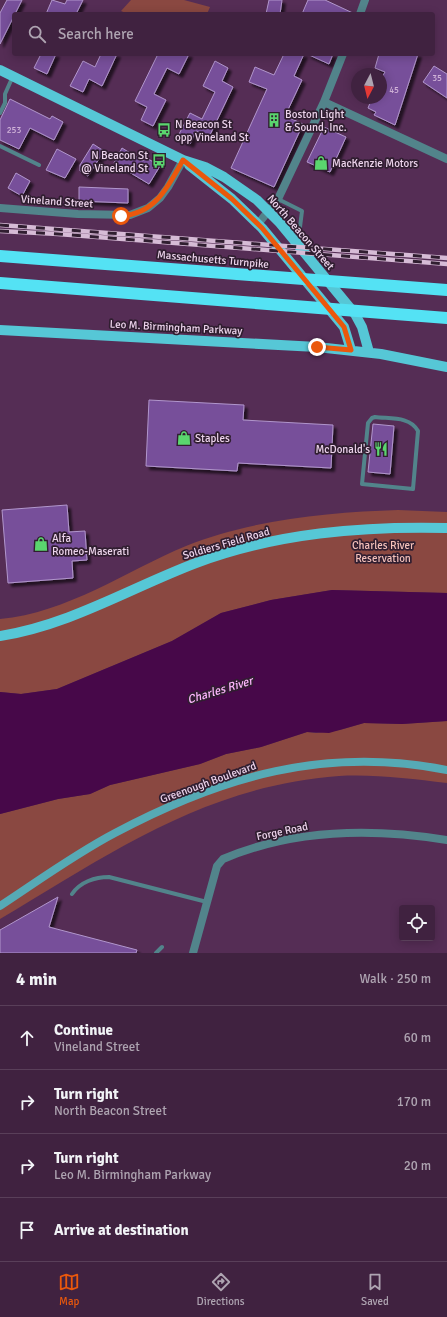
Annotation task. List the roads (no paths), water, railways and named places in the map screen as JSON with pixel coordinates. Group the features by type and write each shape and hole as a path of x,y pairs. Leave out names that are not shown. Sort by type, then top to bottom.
{"highway":[{"name":"Massachusetts Turnpike","path":"0,256 447,290"},
{"path":"0,283 447,318"}],"main road":[{"name":"North Beacon Street","path":"0,70 183,160 214,171 248,193 269,211 356,316 363,330 369,352"},
{"name":"North Beacon Street","path":"183,160 232,199 258,224 344,327 351,350"},
{"name":"Leo M. Birmingham Parkway","path":"0,330 265,343 351,350"},
{"path":"351,350 447,367"},
{"name":"Soldiers Field Road","path":"0,636 32,630 63,621 198,562 263,544 298,536 345,531 397,528 447,528"}],"street":[{"path":"361,12 365,0"},
{"path":"258,224 278,199 324,102 342,56"},
{"path":"324,102 447,159"},
{"name":"Vineland Street","path":"0,208 78,214 130,215 144,210 160,198 183,160"},
{"name":"Greenough Boulevard","path":"0,906 115,833 168,808 238,781 282,769 355,760 408,763 447,770"},
{"name":"Forge Road","path":"193,953 219,862 255,848 301,838 361,833 405,834 447,840"}],"lane":[{"path":"0,113 5,103 4,94 13,76"},
{"path":"0,146 39,164"},
{"path":"278,199 302,211 298,246"},
{"path":"372,418 408,421 415,426 418,431 413,489 362,484 368,423 372,418"},
{"path":"72,894 77,888 88,881 101,877 109,877 207,902"},
{"path":"156,953 162,947"}],"water":[{"name":"Charles River","path":"332,590 447,593 447,721 402,724 364,723 329,733 307,732 261,747 226,754 200,764 110,785 90,794 58,799 0,814 0,692 21,694 57,689 172,641 221,613 271,600"}],"railway":[{"path":"0,225 447,258"},
{"path":"0,231 58,234 447,264"}],"place":[{"name":"Boston Light & Sound, Inc.","path":"274,120"},
{"name":"N Beacon St opp Vineland St","path":"164,130"},
{"name":"N Beacon St @ Vineland St","path":"159,161"},
{"name":"MacKenzie Motors","path":"321,163"},
{"name":"Staples","path":"184,438"},
{"name":"McDonald's","path":"381,449"},
{"name":"Alfa Romeo-Maserati","path":"41,544"}],"park label":[{"name":"Charles River Reservation","path":"383,551"}]}
